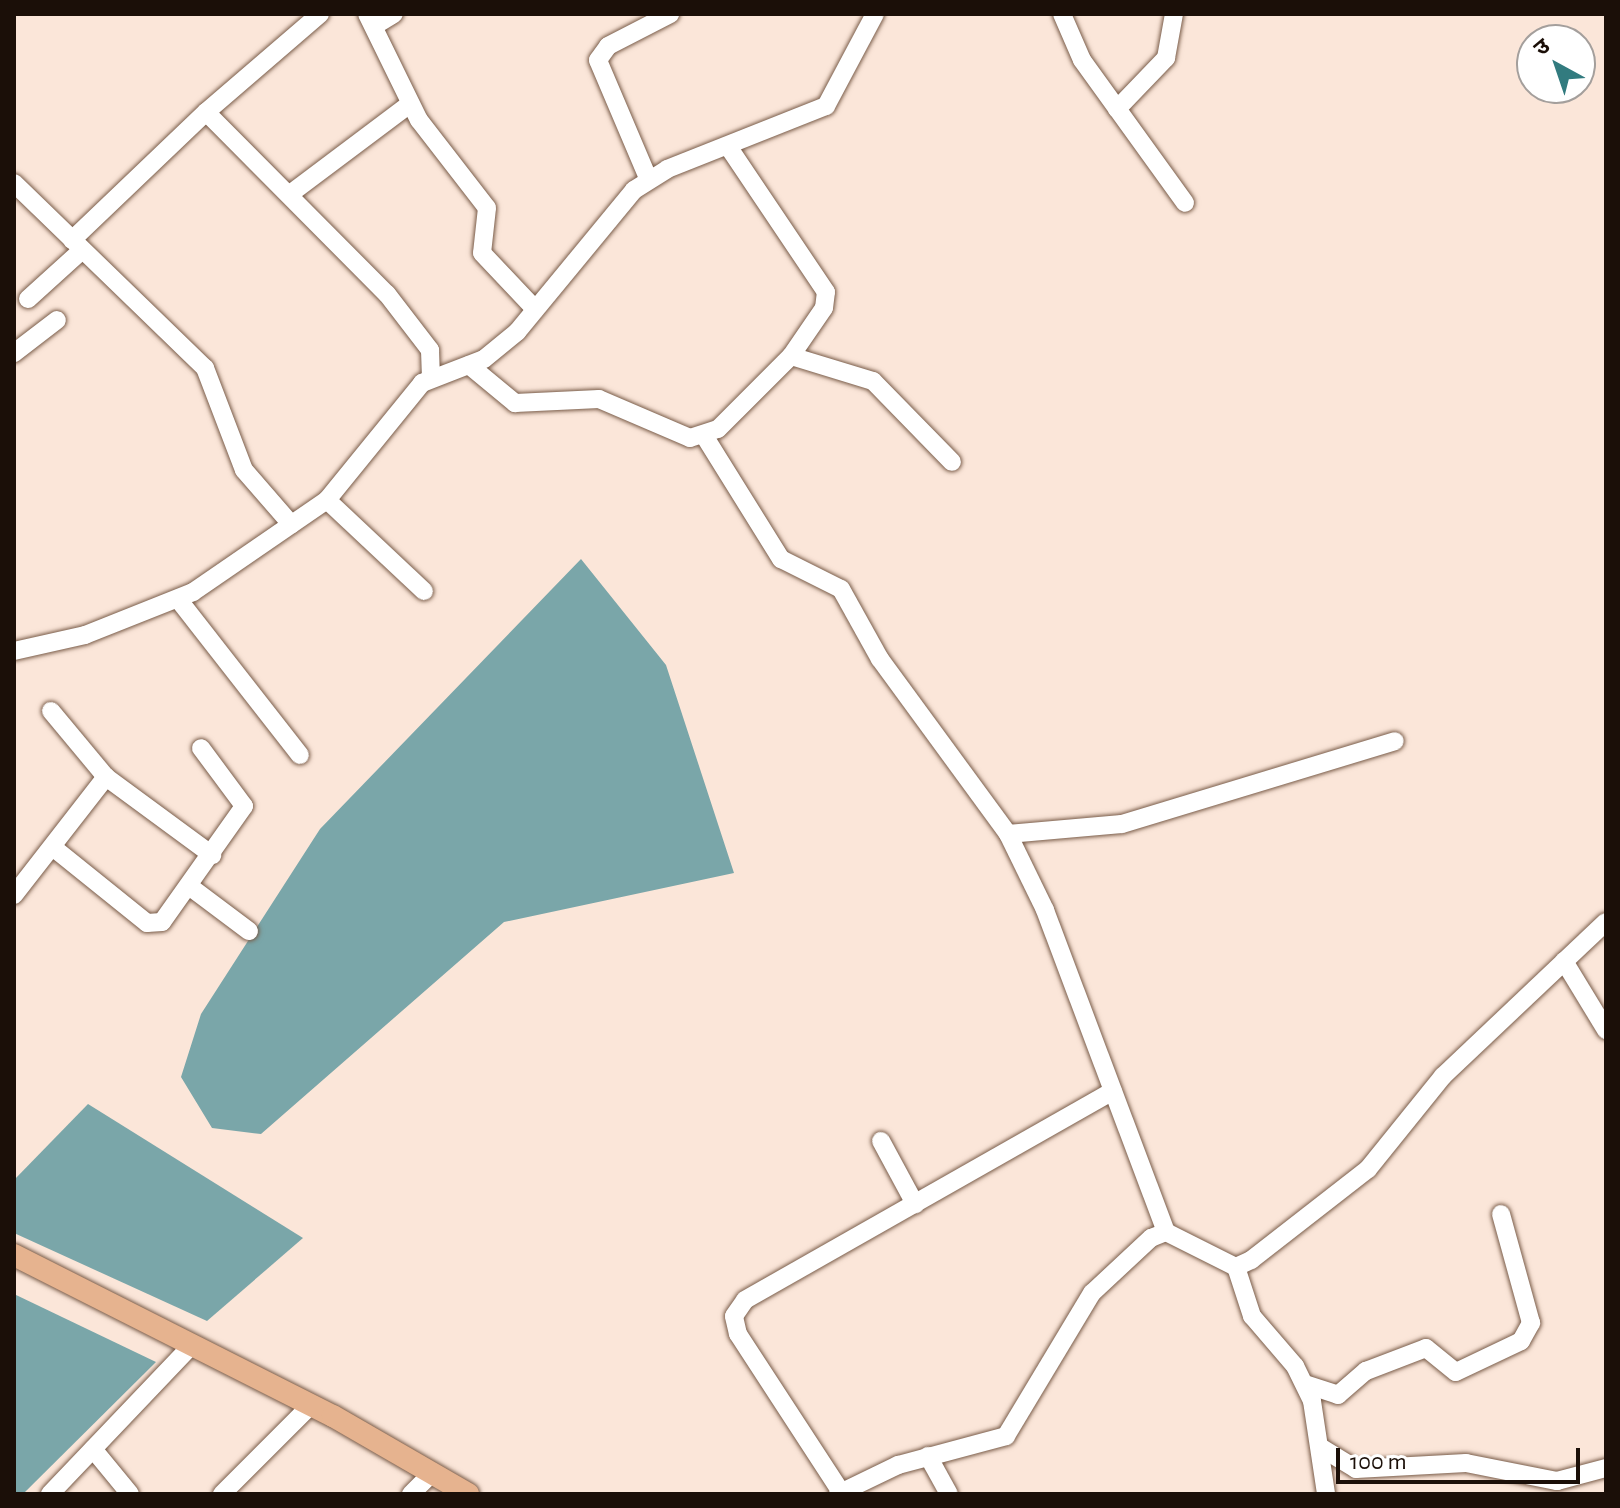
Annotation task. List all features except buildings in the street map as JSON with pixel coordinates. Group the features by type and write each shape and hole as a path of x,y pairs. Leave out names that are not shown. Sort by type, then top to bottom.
{"main road":[{"path":"14,1255 311,1405 468,1494"}],"street":[{"path":"28,299 206,112 320,14"},
{"path":"394,14 370,20 410,104 487,208 482,253 534,308"},
{"path":"648,178 598,60 608,46 670,14"},
{"path":"14,651 178,599 327,500 404,400 431,378 469,365 510,339 648,178 826,106 875,14"},
{"path":"1062,14 1082,60 1185,203"},
{"path":"1117,109 1166,58 1174,14"},
{"path":"290,194 410,104"},
{"path":"206,112 387,294 430,350 431,378"},
{"path":"469,365 515,403 599,399 690,438 705,437 791,356 824,308 822,277 728,146"},
{"path":"14,183 205,368 244,470 291,524"},
{"path":"14,353 57,320"},
{"path":"791,356 873,381 952,462"},
{"path":"705,437 781,559 841,589 880,659 1008,834 1113,1091 1166,1232 1236,1267 1252,1316 1305,1384 1320,1447 1326,1494"},
{"path":"327,500 424,591"},
{"path":"178,599 300,755"},
{"path":"51,711 106,777 212,855"},
{"path":"1008,834 1133,822 1395,741"},
{"path":"55,849 155,926 212,855 244,806 201,748"},
{"path":"14,895 55,849 106,777"},
{"path":"189,886 249,931"},
{"path":"1236,1267 1368,1169 1432,1087 1606,922"},
{"path":"1564,961 1606,1030"},
{"path":"1113,1091 745,1300 734,1316 738,1334 848,1492 928,1456 1006,1436 1092,1293 1138,1246 1166,1232"},
{"path":"881,1141 915,1204"},
{"path":"1305,1384 1338,1395 1366,1371 1426,1348 1448,1373 1456,1372 1521,1341 1531,1323 1501,1214"},
{"path":"50,1494 193,1344"},
{"path":"222,1494 311,1405"},
{"path":"1320,1447 1356,1469 1466,1463 1557,1481 1606,1468"},
{"path":"93,1449 130,1494"},
{"path":"928,1456 949,1494"},
{"path":"411,1494 433,1472"}],"water":[{"path":"581,559 666,665 734,873 504,922 261,1134 212,1128 181,1077 201,1014 320,829"},
{"path":"88,1104 303,1238 207,1321 14,1233 14,1180"},
{"path":"14,1294 156,1362 23,1494 14,1494"}]}
